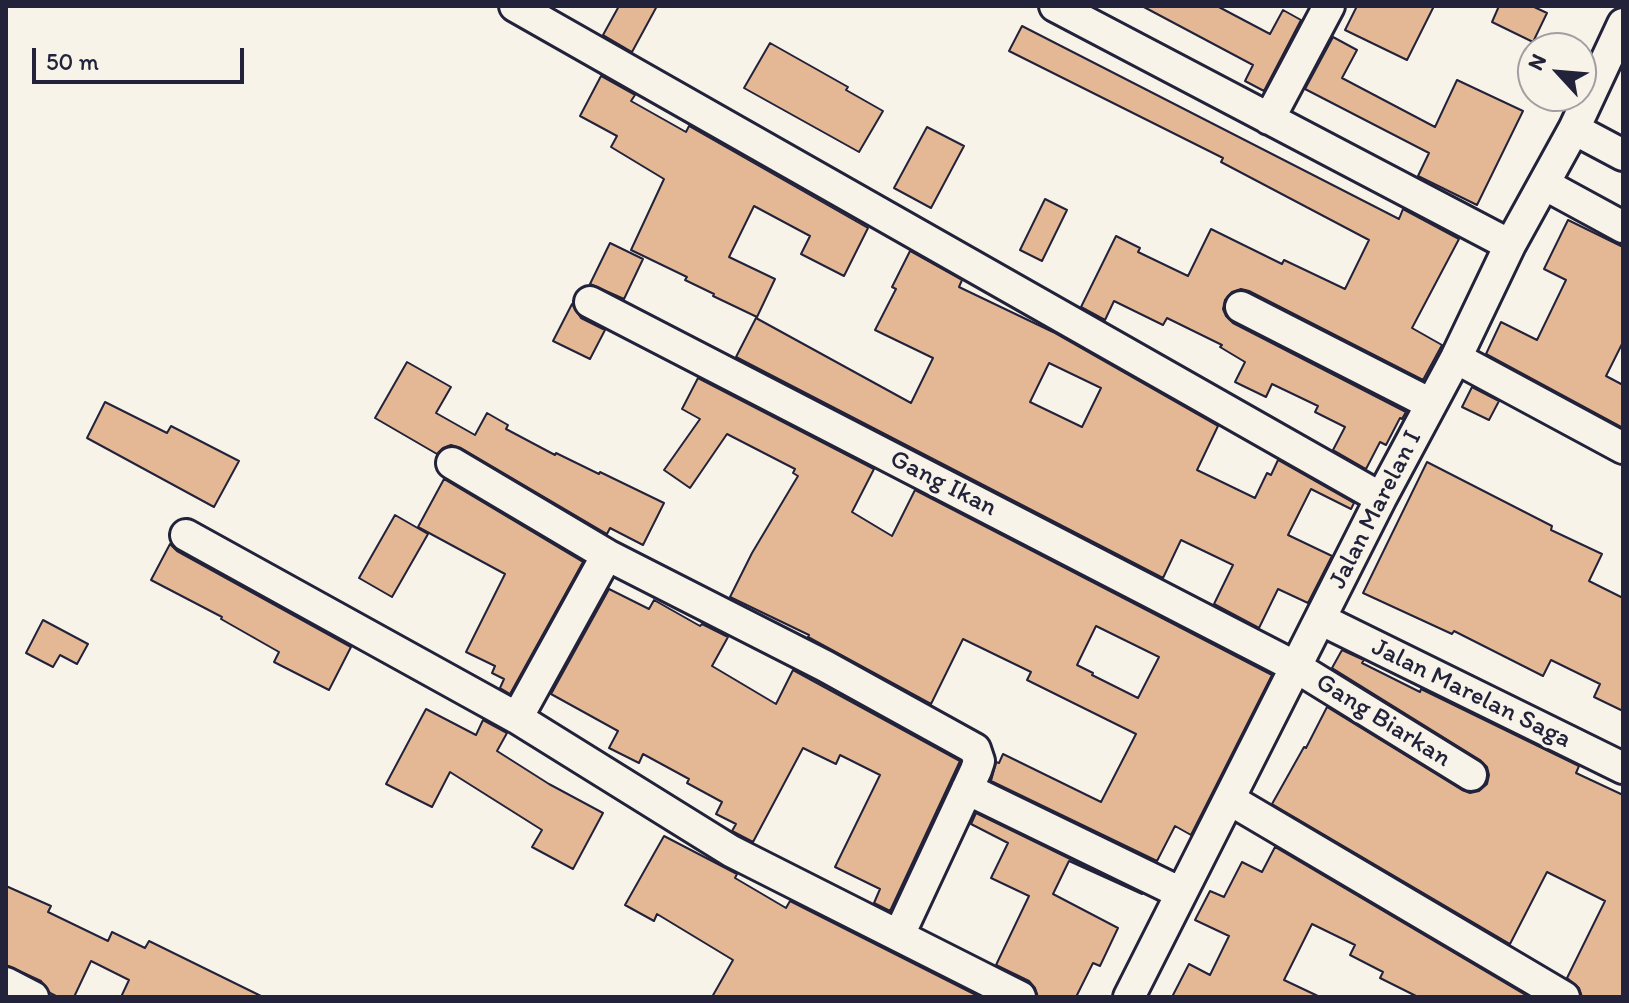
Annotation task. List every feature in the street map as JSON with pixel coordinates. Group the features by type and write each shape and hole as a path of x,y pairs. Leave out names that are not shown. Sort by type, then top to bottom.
{"street":[{"path":"515,6 1381,498"},
{"path":"1055,6 1510,245"},
{"path":"1269,119 1329,6"},
{"name":"Jalan Marelan I","path":"1129,997 1381,498 1456,358 1510,245 1619,43"},
{"path":"1574,129 1623,155"},
{"path":"1544,184 1623,227"},
{"name":"Gang Ikan","path":"590,302 1296,667"},
{"path":"1241,307 1431,404"},
{"path":"1456,358 1623,448"},
{"path":"452,463 607,555 825,666 975,749 979,761 899,935"},
{"path":"186,535 517,718 731,851 1020,997"},
{"path":"517,718 607,555"},
{"name":"Jalan Marelan Saga","path":"1320,619 1623,768"},
{"name":"Gang Biarkan","path":"1296,667 1471,775"},
{"path":"967,789 1181,893"},
{"path":"1229,799 1564,997"},
{"path":"6,983 33,997"}],"building":[{"path":"619,6 657,6 632,52 603,35"},
{"path":"1142,6 1217,6 1270,34 1283,10 1301,20 1264,91 1245,81 1253,65"},
{"path":"1357,6 1434,6 1407,60 1345,30"},
{"path":"1499,6 1532,6 1547,13 1538,32 1517,34 1492,22"},
{"path":"1022,26 1399,219 1403,209 1459,239 1412,328 1442,345 1423,380 1249,291 1241,289 1232,292 1225,300 1223,309 1233,323 1406,412 1386,445 1380,442 1366,469 1333,450 1345,427 1315,412 1318,406 1272,384 1266,397 1235,382 1245,362 1220,347 1222,345 1167,318 1163,325 1114,301 1105,320 1081,307 1116,236 1140,248 1138,252 1188,276 1211,229 1282,264 1284,260 1345,289 1369,240 1221,162 1223,158 1009,51"},
{"path":"1333,37 1357,50 1342,78 1435,127 1457,80 1517,108 1517,112 1523,112 1477,205 1418,176 1429,153 1305,89"},
{"path":"770,43 848,87 846,90 883,111 859,152 744,88"},
{"path":"601,76 635,95 631,101 686,132 689,126 868,228 844,276 801,254 810,236 754,206 729,257 775,279 757,317 685,280 687,277 631,250 664,179 611,147 617,136 580,116"},
{"path":"927,127 964,146 931,208 894,188"},
{"path":"1045,199 1067,210 1042,261 1020,250"},
{"path":"1568,220 1623,247 1623,342 1606,376 1623,385 1623,428 1486,354 1501,322 1537,340 1566,280 1544,269"},
{"path":"610,243 643,259 624,299 590,284"},
{"path":"910,251 962,280 959,287 1053,332 1218,426 1197,470 1255,498 1267,473 1271,475 1278,460 1354,503 1351,509 1311,489 1288,535 1332,556 1308,603 1278,589 1259,628 1214,604 1233,565 1181,540 1163,578 736,357 756,318 911,403 933,358 875,330 896,289 892,287","holes":["1049,363 1101,388 1082,427 1030,402"]},
{"path":"572,304 581,318 605,330 590,359 553,341"},
{"path":"407,362 451,387 436,413 475,435 487,413 508,425 506,429 555,455 600,472 664,503 643,545 610,528 607,534 461,448 451,445 437,454 375,418"},
{"path":"698,378 874,469 852,512 892,536 915,490 1272,675 1191,835 1175,826 1157,861 991,781 996,762 999,763 1003,754 1101,802 1136,734 1027,680 1031,672 963,639 931,704 809,635 730,597 798,476 793,473 795,469 727,434 690,488 664,470 700,419 682,409","holes":["1096,626 1159,657 1138,698 1077,665"]},
{"path":"1472,387 1499,401 1489,420 1462,407"},
{"path":"105,402 167,433 171,426 239,461 214,507 87,438"},
{"path":"1427,462 1552,526 1551,530 1602,554 1589,581 1623,598 1623,711 1594,697 1600,684 1551,660 1543,676 1454,631 1452,634 1363,593"},
{"path":"444,479 583,562 510,694 500,688 504,679 492,673 495,666 466,652 505,574 418,527"},
{"path":"395,515 428,534 392,597 359,578"},
{"path":"170,544 177,551 351,647 329,690 274,662 279,652 222,617 151,580"},
{"path":"609,589 649,609 654,600 700,626 702,624 728,637 712,666 776,704 793,670 960,761 890,911 874,903 880,889 835,867 880,775 840,755 836,764 803,748 753,842 732,831 736,824 716,814 722,802 687,783 689,779 643,754 639,763 609,748 618,731 551,694"},
{"path":"43,620 88,644 77,664 60,655 53,667 26,653"},
{"path":"1342,650 1420,692 1421,689 1579,766 1576,773 1623,795 1623,997 1582,997 1579,988 1567,978 1605,901 1547,872 1510,944 1272,804 1327,707 1462,790 1470,793 1479,791 1487,784 1487,767 1480,760 1332,668"},
{"path":"426,709 476,735 483,720 507,733 497,751 603,813 573,869 532,847 542,830 450,772 432,807 386,784"},
{"path":"976,813 1142,894 1069,861 1053,894 1118,928 1100,966 1093,963 1076,997 1038,997 1029,981 996,965 1029,896 991,878 1008,843 971,824"},
{"path":"664,836 737,874 735,878 786,908 790,901 980,997 712,997 733,960 657,914 654,921 625,905"},
{"path":"1275,847 1529,997 1418,997 1380,978 1383,972 1350,955 1355,945 1312,924 1284,980 1320,997 1172,997 1189,964 1210,975 1229,936 1195,920 1210,891 1224,897 1242,862 1262,872"},
{"path":"6,886 51,906 48,912 108,941 112,932 145,948 149,941 263,997 121,997 129,980 91,961 74,997 58,997 50,993 41,981 6,965"}]}
